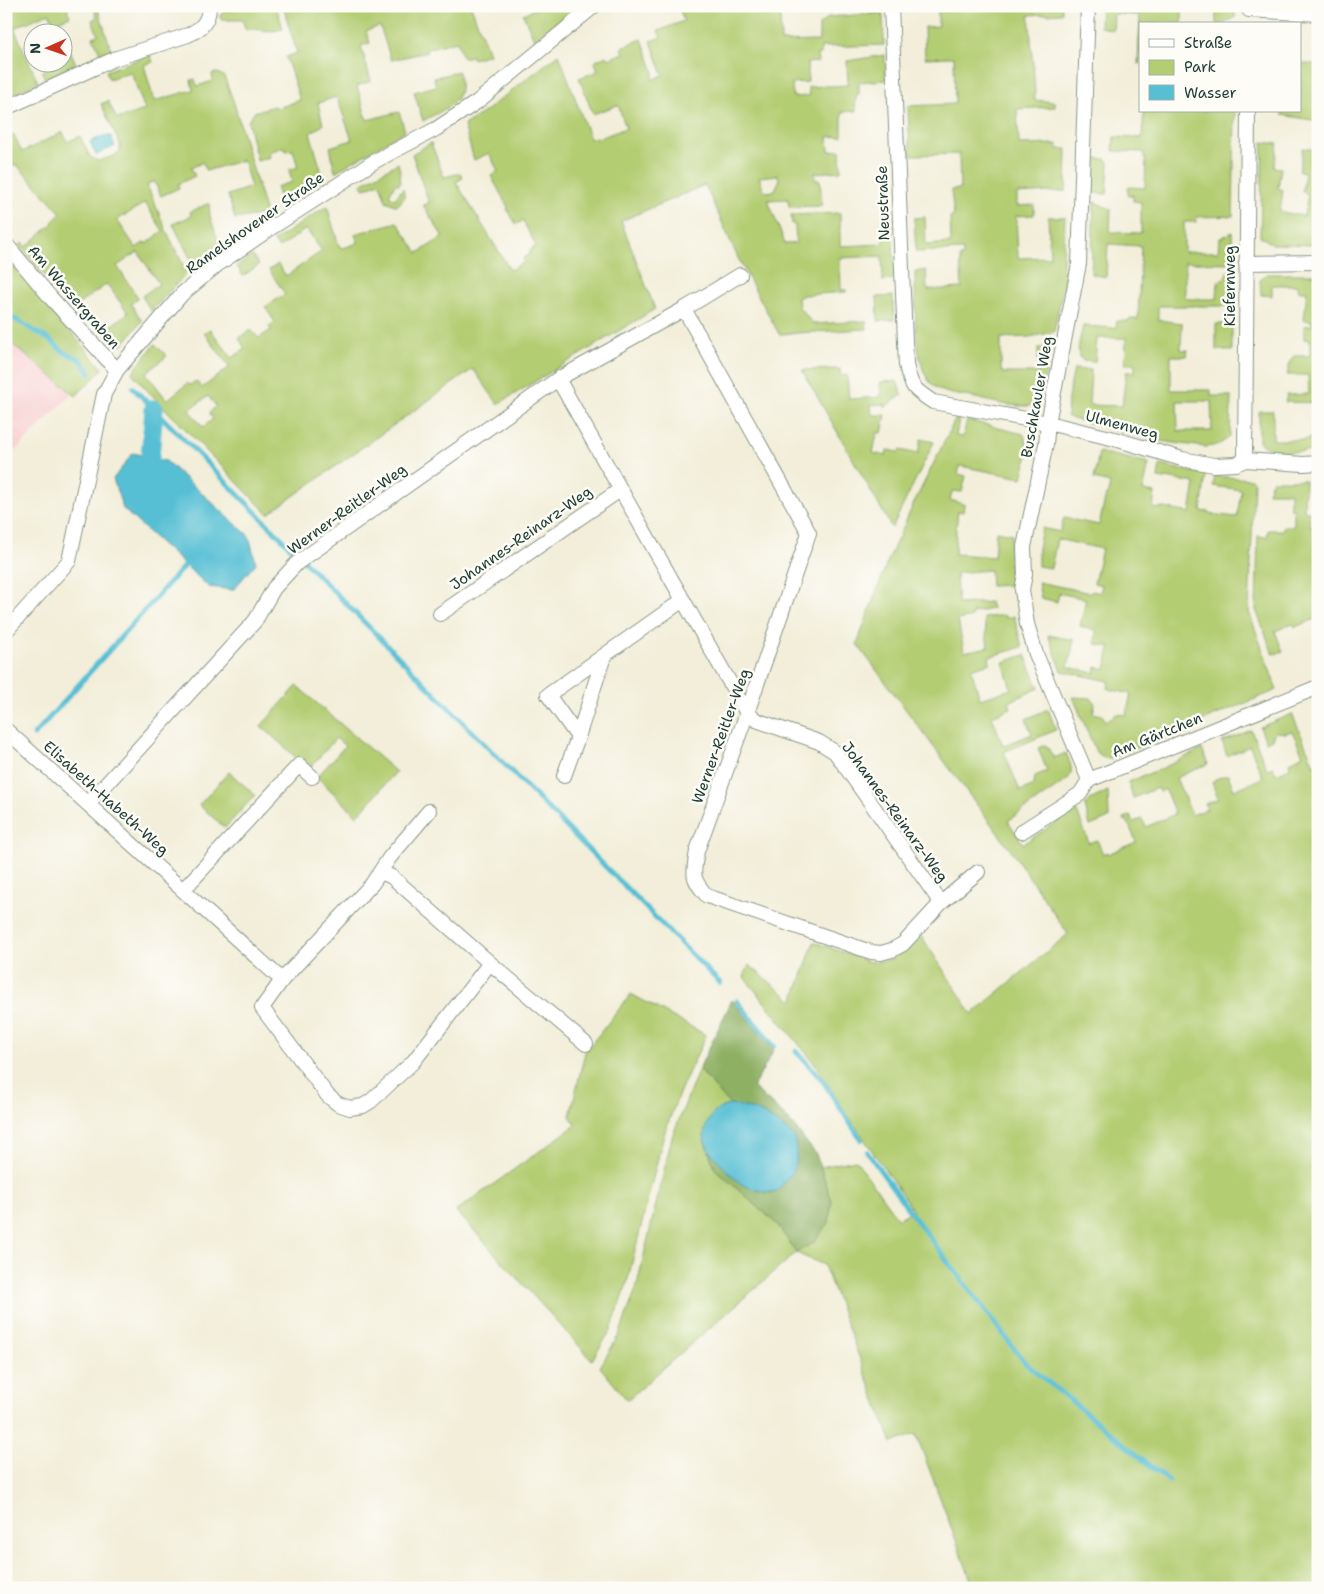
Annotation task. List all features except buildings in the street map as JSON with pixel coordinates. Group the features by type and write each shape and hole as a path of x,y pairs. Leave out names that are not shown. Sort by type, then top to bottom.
{"street":[{"path":"6,108 114,59 199,30 209,13 209,6"},
{"name":"Ramelshovener Straße","path":"6,630 69,561 104,394 117,370 182,294 218,265 274,226 375,161 436,129 477,102 594,6"},
{"name":"Neustraße","path":"891,6 906,365 911,384 920,394"},
{"name":"Buschkauler Weg","path":"1088,6 1080,264 1024,548 1025,574 1022,590 1027,624 1036,654 1089,780"},
{"path":"1249,13 1318,14"},
{"name":"Kiefernweg","path":"1245,460 1248,112"},
{"name":"Am Wassergraben","path":"6,244 51,298 117,370"},
{"path":"1246,263 1318,262"},
{"name":"Werner-Reitler-Weg","path":"88,804 255,621 274,588 297,564 558,379 684,309 740,275"},
{"name":"Werner-Reitler-Weg","path":"684,309 809,533 697,851 693,871 696,884 707,896 871,952 881,953 903,944 942,903 978,872"},
{"path":"558,379 747,713"},
{"name":"Ulmenweg","path":"920,394 933,402 1048,423 1115,439 1182,459 1214,465 1236,464 1245,460 1303,464 1318,462"},
{"name":"Johannes-Reinarz-Weg","path":"440,614 620,490"},
{"path":"578,737 548,695 683,600"},
{"path":"564,776 604,656"},
{"name":"Am Gärtchen","path":"1021,832 1080,794 1089,780 1318,687"},
{"name":"Johannes-Reinarz-Weg","path":"747,713 756,720 820,742 836,752 942,903"},
{"name":"Elisabeth-Habeth-Weg","path":"6,730 282,980"},
{"path":"184,890 299,765 312,777"},
{"path":"429,811 390,857 381,872 282,980 262,1008 328,1096 338,1104 350,1108 363,1106 371,1101 413,1062 490,963"},
{"path":"381,872 392,877 586,1044"}],"shaded area":[{"path":"6,339 73,393 6,460"}],"green space":[{"path":"6,6 73,6 67,9 70,16 58,22 53,22 49,13 28,22 22,22 22,25 14,28 22,46 22,72 34,72 38,82 14,94 8,81 10,74 6,65"},
{"path":"93,6 97,6 112,52 101,55 93,37 98,35 92,20 97,17"},
{"path":"238,6 276,6 283,29 272,31 246,30 242,20 222,20 219,17 223,12 236,9"},
{"path":"283,6 471,6 489,54 473,59 472,56 463,58 457,41 426,49 427,52 391,60 380,26 366,31 370,43 361,46 371,81 357,86 367,120 399,112 405,131 335,172 330,147 352,140 336,97 318,103 323,125 310,133 324,180 283,208 276,187 292,182 289,170 298,167 293,150 286,151 284,147 269,152 270,157 257,161 248,121 254,112 274,106 278,108 300,100 286,57 297,53"},
{"path":"542,6 578,7 534,39 523,14"},
{"path":"678,6 767,6 767,16 780,15 781,42 819,41 819,25 829,17 883,13 884,45 821,47 821,54 817,54 818,62 807,63 808,82 792,83 793,97 809,96 808,87 848,85 847,61 885,55 886,80 859,82 859,94 856,95 855,102 856,111 842,112 842,136 828,137 829,151 840,150 841,171 815,173 815,180 820,180 822,206 789,207 788,199 768,200 785,244 796,243 795,225 792,224 791,215 840,213 840,246 883,244 882,219 892,220 895,279 883,281 882,256 840,258 841,290 846,290 846,292 804,295 798,298 799,307 813,324 866,321 867,329 779,334 739,260 705,185 621,221 655,309 498,404 473,369 268,514 132,373 155,344 167,356 146,373 167,400 188,383 190,385 196,381 202,388 230,367 204,333 210,329 232,358 245,349 239,338 251,330 259,338 271,330 269,326 275,322 265,307 285,294 269,270 278,264 286,276 322,251 306,229 279,248 274,241 327,206 339,246 343,248 358,243 355,234 397,222 418,253 443,237 423,205 429,203 412,154 431,143 444,177 460,173 463,178 456,182 510,270 525,262 523,258 530,254 529,251 536,246 523,221 516,224 507,209 508,207 491,176 498,171 489,153 474,160 464,125 484,112 559,54 590,139 602,137 626,128 618,105 593,114 579,78 598,71 595,62 597,60 607,56 608,59 624,53 622,47 642,39 654,72 652,80 663,75 651,41 661,37 658,31 684,21","holes":["778,175 779,181 775,190 764,191 759,177","208,396 216,406 209,413 213,419 203,427 189,410"]},
{"path":"956,6 1062,6 1062,13 1029,15 1034,100 1055,102 1055,107 1017,109 1019,145 1057,144 1057,149 1067,149 1066,191 1017,194 1017,206 1034,205 1034,215 1016,216 1018,258 1050,257 1048,217 1065,217 1063,264 1065,277 1054,332 1029,337 1001,338 1001,369 1003,373 1038,373 1038,348 1049,348 1042,388 1034,402 1029,406 1002,404 939,390 927,378 918,351 915,316 915,272 926,270 927,290 962,288 960,257 963,257 963,250 916,252 914,218 925,217 926,245 951,243 950,217 954,216 951,190 960,189 959,154 910,155 908,106 955,104 954,57 925,58 924,27 938,26 938,11 956,10"},
{"path":"1101,6 1127,6 1127,11 1138,11 1140,6 1182,6 1182,22 1140,22 1140,15 1114,14 1113,30 1100,27"},
{"path":"1216,6 1235,6 1235,18 1227,22 1216,22"},
{"path":"72,54 76,64 72,66"},
{"path":"150,55 153,62 144,65 154,101 193,90 191,80 195,79 197,86 213,81 212,74 217,73 224,76 234,103 266,214 235,219 228,195 251,187 243,160 206,171 203,162 191,168 195,176 178,184 179,188 161,196 154,181 147,185 187,273 151,311 142,296 159,284 138,252 117,266 138,298 131,304 142,321 121,346 105,330 128,313 107,284 73,308 19,246 22,243 26,247 53,223 61,213 16,164 9,169 6,167 6,126 10,135 14,135 22,152 63,132 67,142 80,136 90,157 98,161 114,156 120,151 120,144 101,104 108,101 117,119 145,110 131,72 109,79 106,71","holes":["145,203 163,231 146,244 145,242 136,248 117,220"]},
{"path":"1302,64 1318,64 1318,121 1282,115 1283,112 1302,112"},
{"path":"458,71 460,91 457,98 447,108 423,121 414,92 436,86 434,78"},
{"path":"42,72 59,72 45,79"},
{"path":"1144,112 1235,112 1233,216 1197,217 1196,222 1184,222 1184,252 1218,252 1219,239 1232,232 1233,263 1185,262 1185,297 1190,299 1217,299 1218,281 1223,280 1228,271 1232,271 1231,306 1158,306 1158,320 1182,323 1181,350 1188,350 1187,356 1171,356 1171,390 1211,390 1211,396 1231,396 1230,437 1218,445 1205,447 1152,440 1067,416 1068,398 1074,369 1091,370 1089,405 1122,406 1126,372 1135,372 1135,364 1125,364 1126,338 1097,338 1095,362 1083,361 1079,353 1083,326 1116,328 1117,321 1138,319 1141,246 1108,244 1106,277 1091,274 1094,202 1111,209 1110,232 1141,233 1141,202 1133,201 1133,195 1128,195 1128,187 1145,188 1146,158 1144,158 1144,152 1113,151 1114,137 1142,138","holes":["1177,401 1211,401 1212,431 1178,431"]},
{"path":"1318,140 1318,245 1272,244 1260,236 1263,142 1278,144 1274,167 1281,168 1278,188 1283,190 1280,212 1304,216 1308,194 1302,192 1305,172 1299,171 1303,148 1316,150"},
{"path":"1095,159 1107,159 1109,163 1107,194 1094,193"},
{"path":"398,163 400,182 399,185 396,183 389,195 395,199 403,188 403,198 397,206 386,201 380,183 363,189 361,184"},
{"path":"209,203 210,216 221,249 195,268 173,224 191,216 190,212"},
{"path":"252,255 259,265 243,276 237,266"},
{"path":"6,258 103,369 76,396 6,339"},
{"path":"1266,274 1318,274 1318,403 1285,402 1287,395 1309,394 1308,375 1287,375 1291,359 1294,356 1310,356 1310,339 1304,339 1304,326 1312,325 1312,321 1304,320 1307,291 1299,291 1298,285 1272,285 1272,296 1261,295 1260,280"},
{"path":"893,296 894,320 878,321 877,297"},
{"path":"1216,324 1232,324 1232,351 1216,350"},
{"path":"840,369 841,376 847,375 849,399 881,397 880,382 897,381 902,395 885,407 885,404 871,405 872,415 886,415 882,433 877,433 873,453 886,456 887,450 899,452 900,450 918,454 921,439 934,442 892,528 802,370"},
{"path":"1259,411 1273,411 1273,440 1308,440 1309,438 1318,438 1318,451 1286,452 1263,446 1259,441"},
{"path":"1316,412 1318,412 1318,430 1316,430"},
{"path":"956,418 959,419 956,436 963,437 967,420 1023,434 1028,450 1022,478 960,466 958,474 966,476 962,492 952,491 950,500 964,504 963,512 958,511 955,554 994,557 996,531 1012,534 1009,561 1011,585 991,586 990,570 956,573 958,604 990,602 992,609 972,613 972,617 958,620 964,652 988,647 984,618 1004,615 1006,618 1014,616 1022,647 989,657 990,663 971,669 980,699 1011,689 1003,662 1025,655 1039,688 1009,702 1011,708 992,716 1003,746 1032,734 1026,719 1048,709 1056,730 1004,752 1020,791 1034,785 1035,776 1047,771 1038,748 1046,745 1054,758 1066,753 1071,767 1071,773 1067,780 1008,821 1023,844 1076,809 1089,843 1097,840 1103,854 1107,852 1108,854 1136,842 1127,820 1125,821 1124,818 1130,816 1133,822 1142,819 1146,827 1175,814 1165,789 1159,792 1157,788 1133,798 1128,782 1202,749 1208,764 1176,778 1192,815 1207,809 1205,804 1218,799 1212,782 1215,779 1228,775 1234,790 1263,778 1250,746 1227,756 1222,742 1251,730 1267,769 1273,767 1276,774 1290,768 1289,763 1303,755 1292,731 1286,733 1275,732 1272,739 1266,742 1260,727 1292,714 1314,765 1318,762 1318,1588 974,1588 916,1434 892,1443 824,1265 796,1253 832,1201 820,1167 856,1160 898,1219 913,1210 844,1110 815,1064 744,977 749,965 793,1001 814,942 870,962 891,960 922,937 972,1014 1068,934 1012,852 857,644 887,563 914,503"},
{"path":"1099,452 1149,463 1143,491 1155,493 1153,508 1160,509 1160,507 1190,513 1195,483 1158,478 1160,465 1206,475 1201,511 1209,512 1210,514 1237,517 1241,490 1213,486 1215,476 1251,479 1254,482 1249,612 1277,690 1112,758 1105,758 1096,752 1073,697 1091,698 1095,704 1093,713 1102,715 1106,721 1117,714 1126,715 1131,694 1108,689 1109,681 1062,671 1048,635 1074,640 1068,667 1095,673 1096,667 1106,669 1110,647 1095,644 1096,630 1080,626 1086,599 1059,593 1057,602 1041,598 1038,582 1091,593 1092,591 1100,593 1102,585 1094,583 1102,549 1057,539 1051,568 1038,566 1038,548 1042,528 1060,532 1064,518 1099,525 1110,483 1094,479"},
{"path":"1272,480 1305,480 1304,511 1309,511 1310,526 1318,526 1318,618 1295,627 1293,624 1275,631 1283,652 1273,654 1256,610 1258,536 1267,537 1268,530 1283,530 1283,526 1294,526 1294,510 1290,508 1290,492 1268,492"},
{"path":"297,686 396,772 357,816 317,777 345,746 336,738 309,769 261,726"},
{"path":"229,772 255,795 225,828 199,805"},
{"path":"1108,791 1109,818 1090,826 1085,806 1090,800"},
{"path":"631,994 706,1035 680,1091 664,1134 626,1287 611,1330 592,1360 456,1211 576,1125 570,1116 585,1052"},
{"path":"732,1000 774,1050 753,1087 788,1119 816,1154 832,1201 829,1223 813,1243 796,1253 778,1225 715,1169 709,1151 743,1185 766,1193 775,1192 792,1173 794,1137 757,1111 730,1105 699,1069"},
{"path":"699,1069 730,1105 722,1107 704,1140 715,1169 778,1225 796,1253 627,1400 600,1367 620,1333 636,1289 672,1137"}],"water":[{"path":"103,136 111,136 115,146 96,155 90,142"},
{"path":"133,453 166,461 249,536 256,563 233,590 209,587 123,509 113,479"},
{"path":"730,1105 749,1108 765,1115 794,1137 796,1149 795,1165 790,1175 776,1191 764,1192 743,1185 722,1165 707,1146 704,1134 709,1120 718,1110"}],"waterway":[{"path":"6,311 8,315 50,340 65,353 80,359 90,373"},
{"path":"133,388 302,559"},
{"path":"150,457 154,409"},
{"path":"303,560 720,983"},
{"path":"34,735 185,565"},
{"path":"737,1001 774,1046"},
{"path":"796,1051 822,1080 861,1140"},
{"path":"867,1152 1025,1363 1169,1481"}]}
